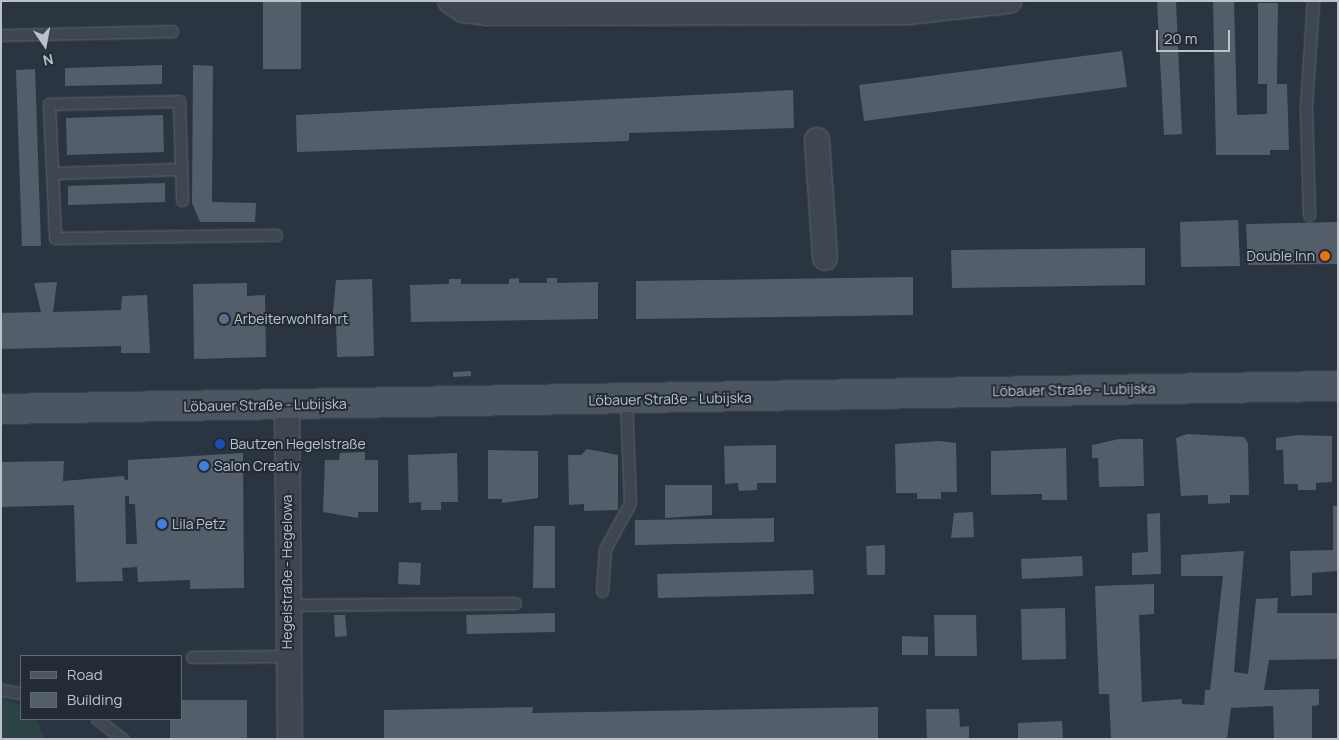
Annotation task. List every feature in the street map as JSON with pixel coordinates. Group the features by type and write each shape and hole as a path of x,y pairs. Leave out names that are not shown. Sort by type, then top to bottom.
{"main road":[{"name":"Löbauer Straße - Lubijska","path":"1,409 626,400 1338,386"}],"street":[{"path":"450,1 463,10 486,13 909,12 1009,1"},
{"path":"817,140 825,258"},
{"name":"Hegelstraße - Hegelowa","path":"287,404 286,604 290,739"}],"lane":[{"path":"1309,215 1306,106 1313,1"},
{"path":"1,35 172,31"},
{"path":"182,200 179,100 49,104 55,238 276,235"},
{"path":"52,174 181,169"},
{"path":"602,591 605,549 630,503 626,400"},
{"path":"286,604 515,604"},
{"path":"192,657 287,656"},
{"path":"1,690 20,693"},
{"path":"98,720 123,739"}],"green space":[{"path":"1,698 20,705 20,720 37,720 44,739 1,739"}],"building":[{"path":"263,1 301,1 301,69 263,69"},
{"path":"1157,1 1176,1 1182,134 1164,135"},
{"path":"1213,1 1234,1 1237,115 1267,114 1267,84 1258,84 1258,3 1278,3 1277,84 1287,84 1289,150 1270,150 1270,155 1216,155"},
{"path":"1122,51 1127,87 864,121 859,85"},
{"path":"162,65 162,84 65,86 65,68"},
{"path":"193,65 213,66 212,202 256,203 255,222 200,222 192,203"},
{"path":"35,69 41,246 22,246 16,70"},
{"path":"793,90 794,128 629,133 629,141 297,152 296,115"},
{"path":"163,115 164,152 67,155 66,118"},
{"path":"165,183 165,202 68,205 68,186"},
{"path":"1238,220 1240,266 1181,267 1180,222"},
{"path":"1338,222 1338,264 1248,265 1246,224"},
{"path":"1145,248 1145,285 952,288 951,250"},
{"path":"913,277 913,315 636,319 636,281"},
{"path":"519,278 519,283 547,283 547,278 557,278 557,283 598,282 598,319 411,322 410,285 449,284 449,279 461,279 461,284 509,284 509,279"},
{"path":"372,279 374,356 337,357 336,322 332,322 336,280"},
{"path":"57,282 53,312 121,310 122,296 147,295 150,353 121,353 121,346 1,349 1,313 41,312 34,283"},
{"path":"247,283 247,296 265,295 266,357 194,359 193,284"},
{"path":"471,371 471,376 453,377 453,372"},
{"path":"1187,434 1244,437 1248,443 1249,495 1230,495 1230,503 1208,504 1208,495 1181,496 1176,438"},
{"path":"1298,435 1332,436 1332,482 1316,483 1316,490 1298,490 1298,484 1284,484 1283,450 1276,450 1276,438"},
{"path":"1119,439 1143,439 1144,486 1099,487 1098,458 1092,458 1092,445"},
{"path":"939,441 956,443 957,492 941,492 941,499 917,499 917,493 896,493 895,444"},
{"path":"776,445 776,483 757,483 757,490 739,491 738,483 725,484 724,446"},
{"path":"1066,448 1067,500 1042,500 1042,494 991,495 991,451"},
{"path":"587,449 618,455 618,510 584,511 584,504 569,505 568,455 581,455"},
{"path":"488,450 538,451 538,498 502,503 502,499 488,499"},
{"path":"365,452 365,460 378,460 378,512 358,512 358,518 323,512 325,460 339,460 340,453"},
{"path":"243,453 244,588 190,589 190,580 138,582 137,567 122,568 123,581 76,582 74,505 1,507 1,462 64,461 63,481 124,476 125,480 128,480 128,460","holes":["125,496 129,496 129,504 135,504 137,544 126,544"]},
{"path":"457,453 458,502 441,502 441,510 421,510 421,502 409,503 408,455"},
{"path":"665,485 712,485 712,515 665,518"},
{"path":"1333,506 1338,506 1338,571 1312,573 1312,595 1291,596 1290,551 1333,550"},
{"path":"973,512 974,537 951,538 954,513"},
{"path":"1160,513 1161,574 1132,575 1132,553 1148,552 1147,514"},
{"path":"774,518 774,542 635,545 635,520"},
{"path":"534,526 555,526 555,588 533,588"},
{"path":"885,545 885,575 867,575 866,546"},
{"path":"1244,551 1234,672 1248,674 1256,599 1278,598 1277,613 1338,613 1338,659 1269,660 1264,690 1319,689 1319,705 1312,706 1312,739 1274,739 1273,706 1231,708 1227,739 1111,739 1109,694 1099,694 1095,586 1154,584 1154,614 1139,615 1142,702 1182,699 1182,704 1204,705 1205,690 1210,690 1223,576 1181,576 1181,555"},
{"path":"1082,556 1083,576 1022,579 1021,559"},
{"path":"399,562 421,563 420,585 398,584"},
{"path":"813,570 814,594 658,598 657,574"},
{"path":"1065,608 1066,659 1022,660 1021,609"},
{"path":"555,613 555,632 467,634 466,615"},
{"path":"334,615 345,615 347,636 335,637"},
{"path":"934,615 976,615 977,656 935,656"},
{"path":"902,636 928,637 928,655 902,655"},
{"path":"182,700 247,700 247,739 170,739 170,720 182,720"},
{"path":"533,707 532,713 878,707 878,739 384,739 384,710"},
{"path":"926,709 959,709 960,727 969,726 969,739 927,739"},
{"path":"1062,721 1063,739 1018,739 1018,723"}],"place":[{"name":"Double Inn","path":"1325,256"},
{"name":"Arbeiterwohlfahrt","path":"224,319"},
{"name":"Bautzen Hegelstraße","path":"220,444"},
{"name":"Salon Creativ","path":"204,466"},
{"name":"Lila Petz","path":"162,524"}]}
